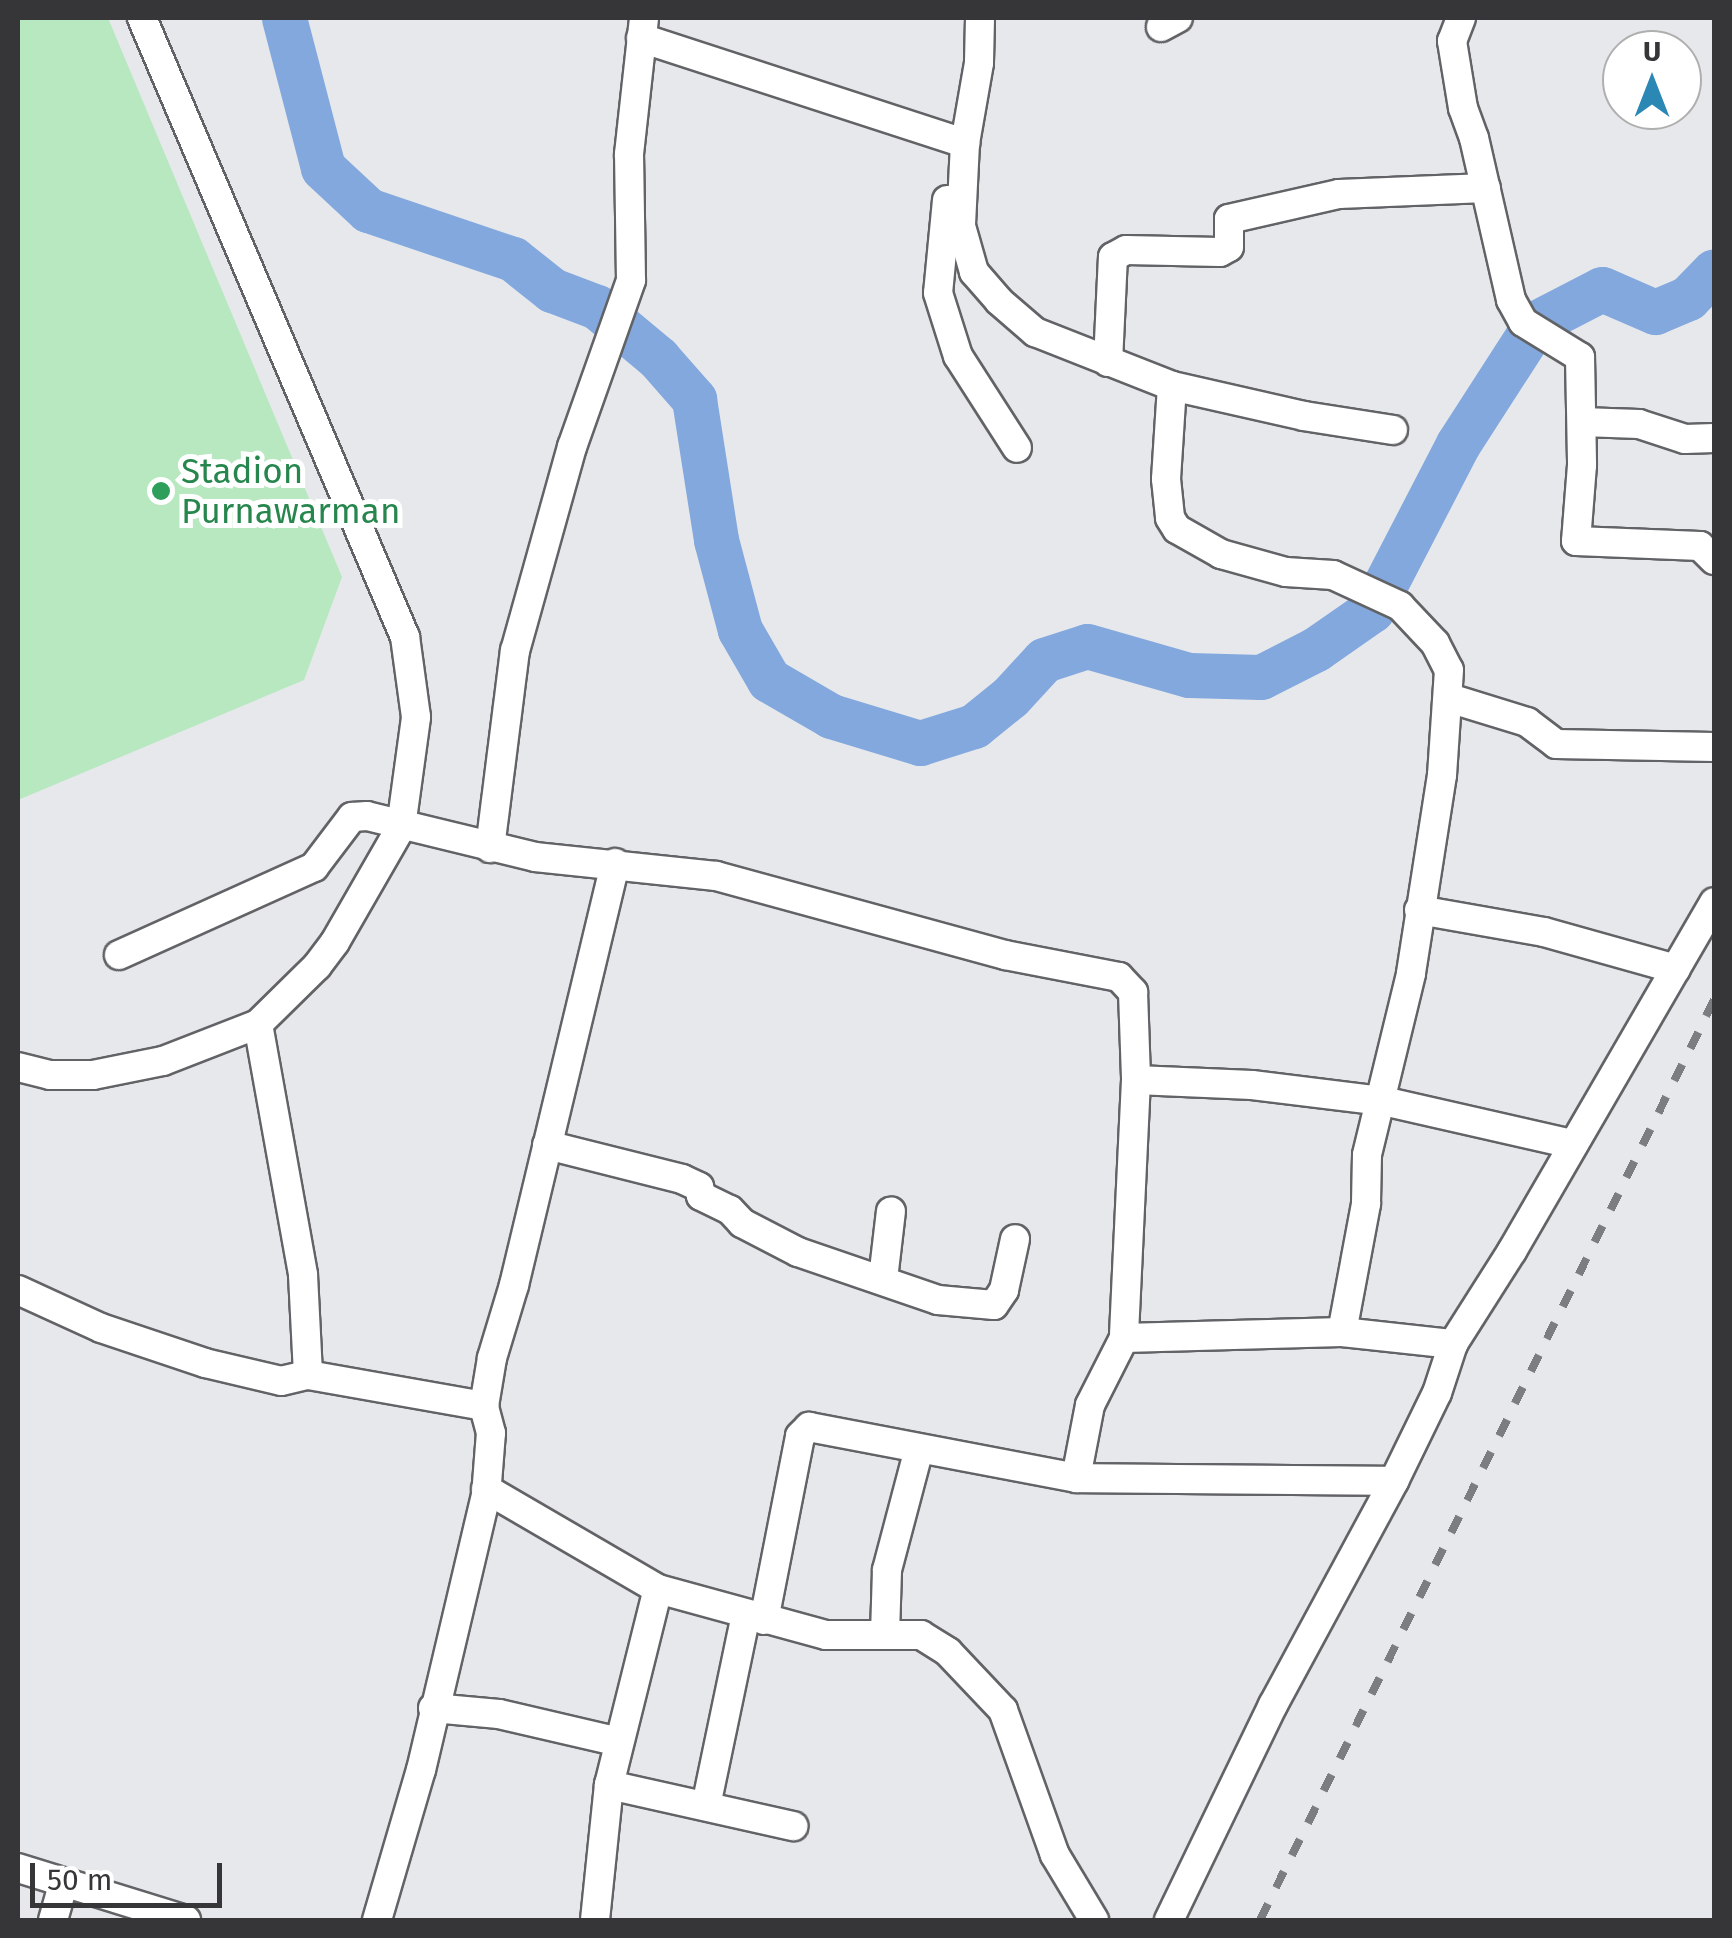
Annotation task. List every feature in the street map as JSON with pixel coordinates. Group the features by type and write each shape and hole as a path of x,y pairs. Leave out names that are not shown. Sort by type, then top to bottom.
{"street":[{"path":"18,1066 50,1075 93,1075 162,1061 258,1024 334,942 401,827 416,717 406,637 142,18"},
{"path":"980,18 979,63 959,141 938,293 958,356 1018,448"},
{"path":"1461,18 1452,42 1462,108 1486,188 1512,300 1523,322 1580,357 1582,422 1576,541 1700,546 1714,560"},
{"path":"490,848 516,651 572,446 632,280 629,154 642,28 959,141"},
{"path":"959,141 962,226 974,272 1035,332 1172,386 1287,413 1393,430"},
{"path":"1108,362 1113,257 1126,250 1220,252 1228,247 1229,218 1340,194 1486,188"},
{"path":"1172,386 1166,479 1170,518 1177,529 1221,554 1286,572 1333,575 1400,606 1435,643 1449,670 1442,775 1411,974 1383,1101 1366,1154 1366,1204 1342,1332"},
{"path":"1582,422 1639,424 1685,440 1714,438"},
{"path":"1450,698 1527,722 1556,744 1714,747"},
{"path":"119,954 314,868 352,817 367,816 490,848 716,876 1005,956 1118,978 1132,992 1136,1080 1124,1338 1090,1405 1076,1478"},
{"path":"377,1920 421,1770 486,1489 491,1433 484,1406 492,1358 615,863"},
{"path":"1169,1920 1273,1705 1394,1481 1437,1393 1453,1344 1714,902"},
{"path":"1419,910 1544,932 1676,968"},
{"path":"258,1024 303,1275 308,1374"},
{"path":"1136,1080 1252,1085 1383,1101 1573,1144"},
{"path":"547,1145 682,1179 699,1187 702,1196 730,1210 742,1224 798,1252 938,1300 994,1305 1004,1290 1015,1239"},
{"path":"883,1280 891,1211"},
{"path":"18,1290 101,1328 205,1363 280,1380 308,1374 484,1406"},
{"path":"1124,1338 1342,1332 1453,1344"},
{"path":"706,1806 800,1436 808,1427 1076,1478 1394,1481"},
{"path":"886,1634 888,1560 920,1448"},
{"path":"486,1489 658,1589 755,1617 850,1638 921,1635 948,1652 992,1694 1003,1710 1055,1854 1094,1920"},
{"path":"595,1920 609,1785 658,1589"},
{"path":"433,1708 499,1714 619,1742"},
{"path":"609,1785 793,1826"},
{"path":"18,1868 63,1886 186,1920"},
{"path":"53,1920 63,1886"}],"green space":[{"name":"Stadion Purnawarman","path":"18,18 108,18 342,577 304,680 18,800"}],"waterway":[{"path":"284,18 323,168 368,210 513,259 552,290 597,307 658,358 694,399 716,540 740,630 769,680 831,716 920,743 974,726 1010,697 1044,660 1087,646 1189,675 1261,677 1316,649 1372,610 1458,444 1536,323 1602,289 1655,312 1688,298 1714,271"}],"railway":[{"path":"1260,1920 1714,1000"}],"place":[{"name":"Stadion Purnawarman","path":"161,491"}]}
